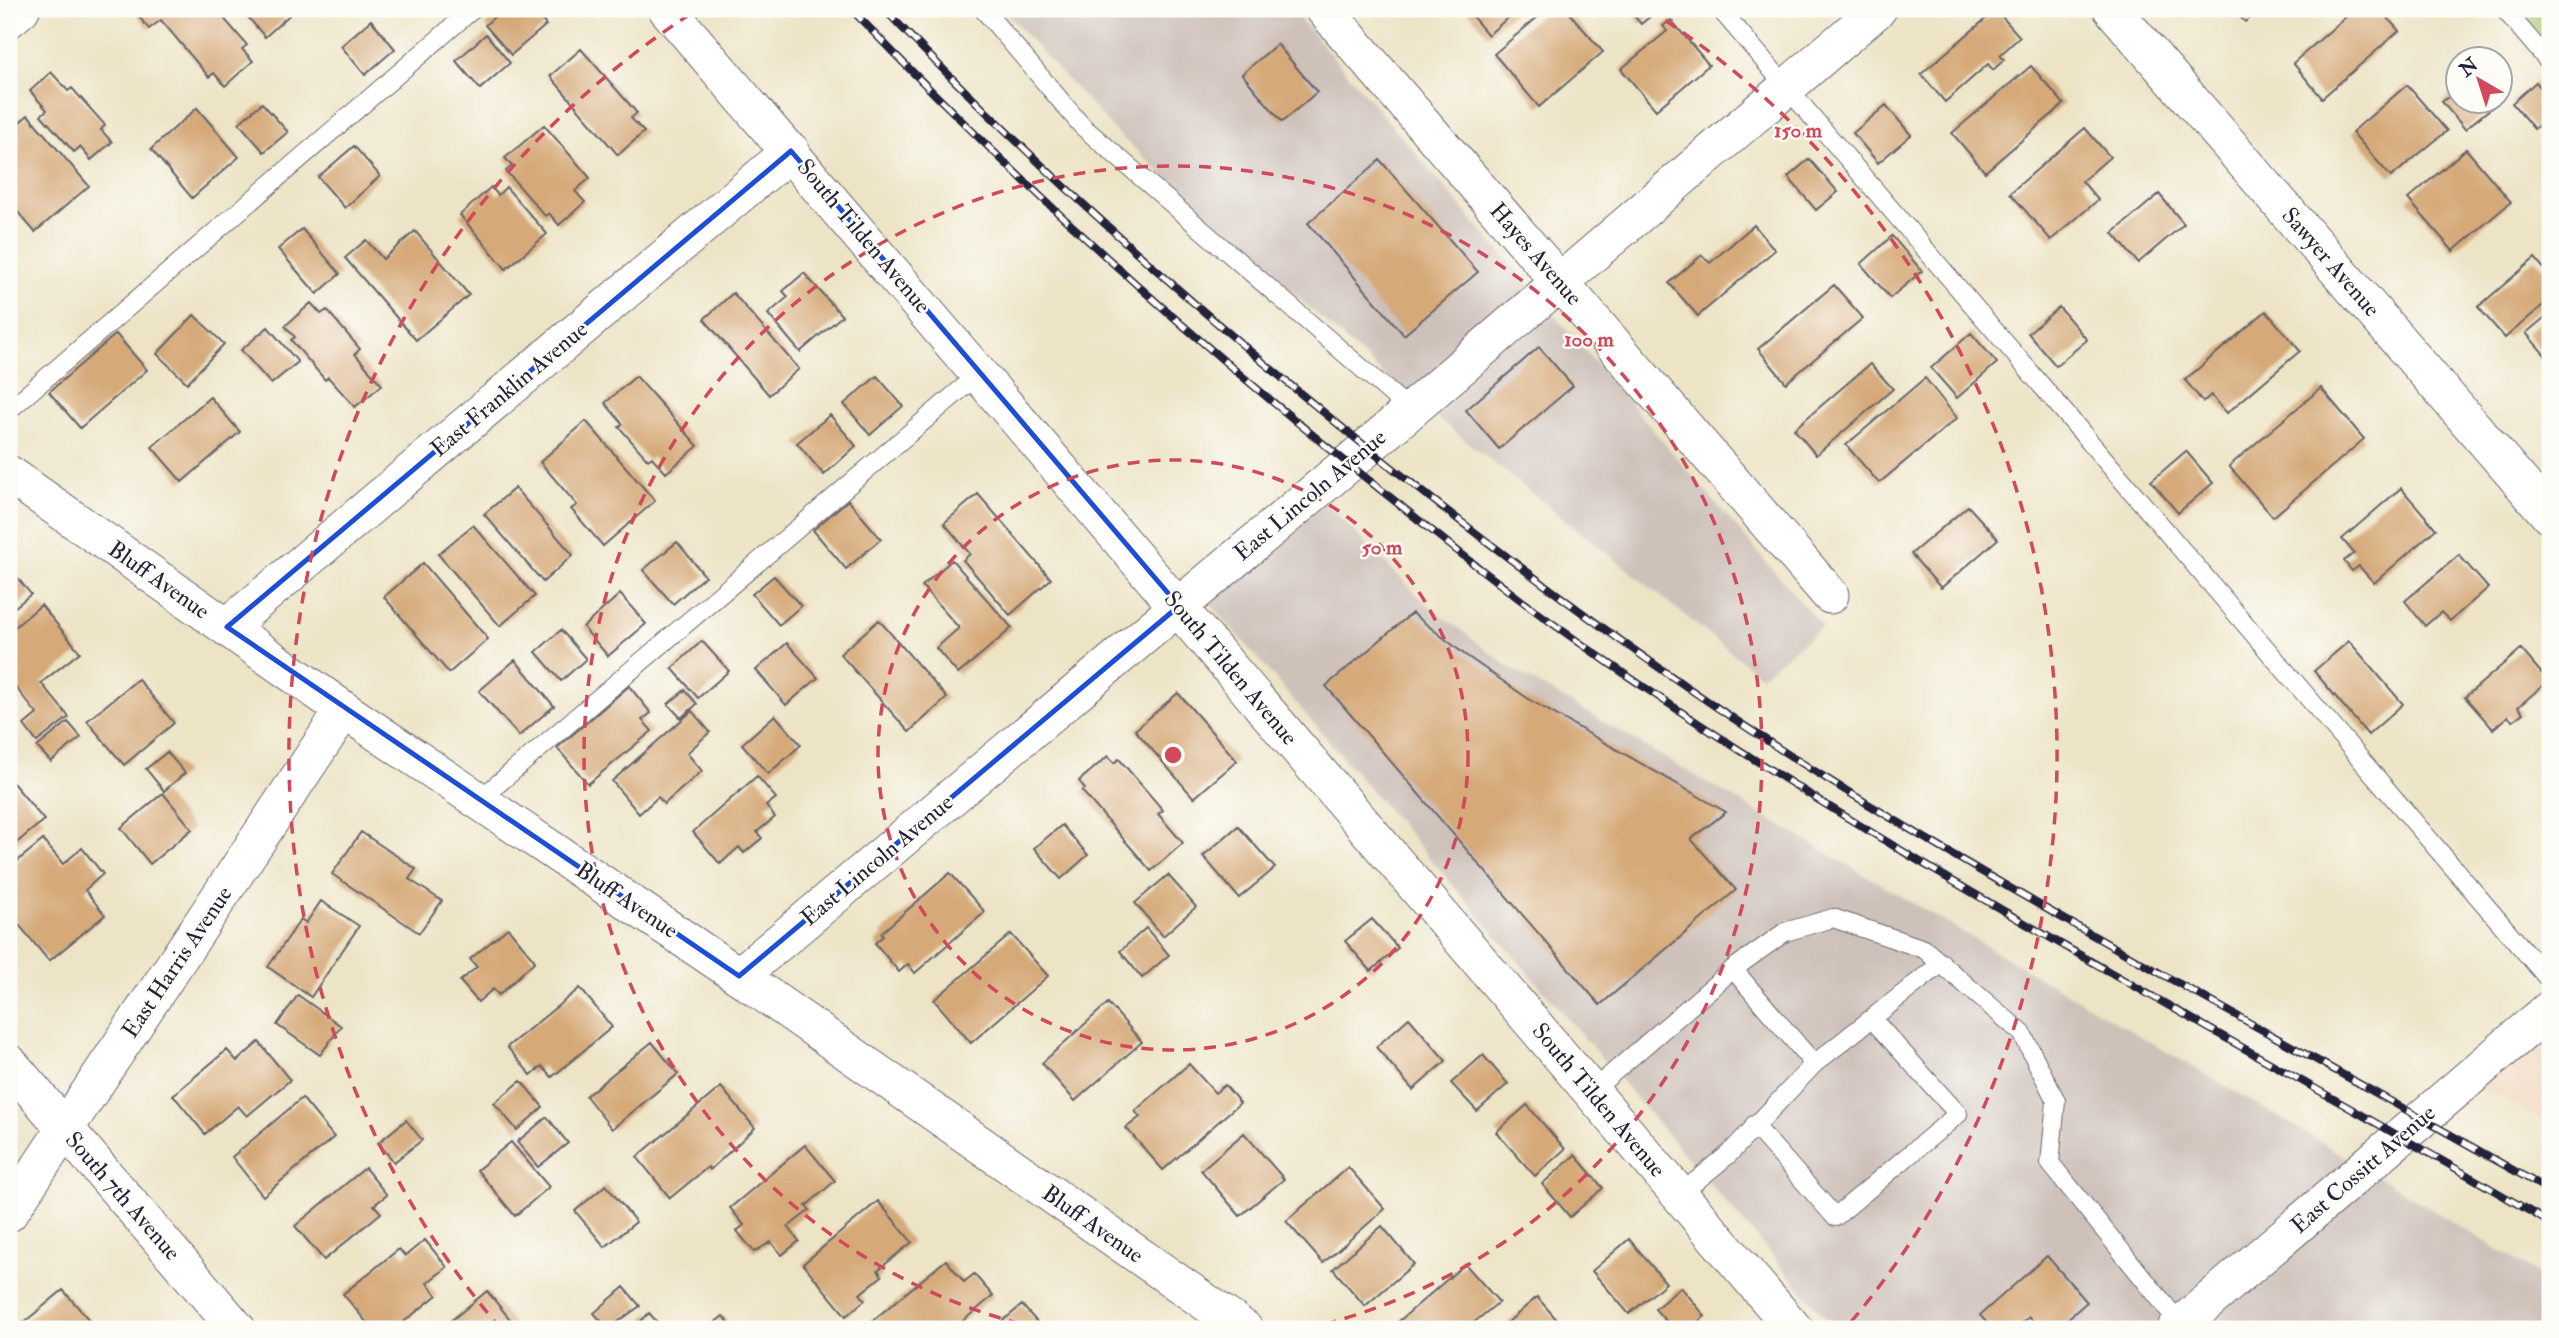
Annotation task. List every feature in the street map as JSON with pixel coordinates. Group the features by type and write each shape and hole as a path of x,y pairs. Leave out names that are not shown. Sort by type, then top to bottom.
{"street":[{"path":"9,19 21,9"},
{"name":"South Tilden Avenue","path":"667,9 791,150 1794,1329"},
{"name":"Hayes Avenue","path":"1324,9 1830,595"},
{"name":"East Lincoln Avenue","path":"739,976 1410,410 1878,9"},
{"name":"Sawyer Avenue","path":"2112,9 2550,516"},
{"name":"East Franklin Avenue","path":"227,627 791,150"},
{"name":"Bluff Avenue","path":"9,474 344,710 739,976 1244,1329"},
{"name":"East Harris Avenue","path":"11,1204 65,1129 344,710"},
{"name":"East Cossitt Avenue","path":"2178,1327 2550,1009"},
{"name":"South 7th Avenue","path":"9,1063 237,1329"}],"lane":[{"path":"9,410 473,9"},
{"path":"983,9 1082,126 1410,410"},
{"path":"1720,9 2550,981"},
{"path":"2504,9 2550,62"},
{"path":"479,800 980,373"},
{"path":"1591,1091 1733,969 1785,932 1833,918 1924,948 2022,1033 2056,1101 2050,1163 2178,1327"},
{"path":"1679,1195 1729,1154 1814,1064 1942,963"},
{"path":"1733,969 1814,1064"},
{"path":"1755,1125 1835,1217 1958,1114 1873,1020"}],"highlighted area":[{"path":"791,151 1179,606 739,976 227,627"}],"shaded area":[{"path":"1002,9 1292,9 1822,627 1761,676 1386,377 1114,130"},
{"path":"1324,502 1428,605 1506,665 2309,1135 2550,1281 2550,1329 1835,1329 1210,603"},
{"path":"2550,1023 2550,1125 2478,1085"}],"green space":[{"path":"2510,9 2550,9 2550,56"}],"building":[{"path":"216,9 247,45 242,49 253,61 225,86 214,73 209,77 161,20 149,29 134,11"},
{"path":"241,9 296,9 265,37"},
{"path":"503,9 533,9 546,25 511,55 485,25"},
{"path":"1466,9 1518,9 1488,35"},
{"path":"1547,9 1566,9 1603,52 1539,107 1494,54"},
{"path":"1628,9 1659,9 1641,24"},
{"path":"2233,9 2261,9 2245,22"},
{"path":"2355,9 2380,9 2399,31 2322,98 2293,63"},
{"path":"1996,10 2020,37 2000,55 2004,60 1993,70 1988,64 1945,102 1921,74"},
{"path":"371,20 395,49 365,75 341,46"},
{"path":"1671,20 1709,65 1656,110 1621,69 1667,31 1663,26"},
{"path":"486,34 510,63 480,89 456,61"},
{"path":"1277,44 1317,92 1282,122 1242,74"},
{"path":"581,49 637,113 631,118 644,132 618,155 550,76"},
{"path":"2031,66 2064,104 1985,172 1952,133"},
{"path":"51,72 68,91 72,88 105,125 101,130 112,142 91,160 80,147 74,152 41,115 47,110 30,91"},
{"path":"2536,82 2550,99 2550,116 2534,129 2514,105 2514,101"},
{"path":"2407,85 2447,131 2391,177 2352,132"},
{"path":"262,103 288,132 264,152 239,123"},
{"path":"1886,105 1911,135 1878,163 1853,133"},
{"path":"197,108 239,157 192,198 151,149"},
{"path":"28,115 89,186 35,232 9,202 9,169 14,164 9,158 9,132"},
{"path":"2454,116 2481,116 2465,129"},
{"path":"544,125 590,178 575,191 585,202 559,225 549,213 545,216 506,171 512,166 505,158"},
{"path":"2085,128 2110,157 2082,181 2098,200 2051,240 2010,193"},
{"path":"354,146 380,176 345,208 318,177"},
{"path":"2466,149 2511,202 2453,251 2408,199"},
{"path":"1809,159 1838,192 1816,210 1788,177"},
{"path":"1380,160 1478,272 1404,335 1308,223"},
{"path":"491,187 498,195 506,187 547,234 506,269 460,215"},
{"path":"2159,194 2184,224 2138,263 2113,233"},
{"path":"1754,225 1775,250 1698,316 1669,283 1702,255 1710,263"},
{"path":"302,229 340,274 317,294 278,249"},
{"path":"415,231 469,295 416,340 345,258 366,240 383,259"},
{"path":"1892,236 1922,271 1890,298 1861,264"},
{"path":"2535,258 2546,271 2550,267 2550,299 2505,338 2478,307"},
{"path":"804,273 842,316 800,352 768,314 788,297 783,291"},
{"path":"1834,285 1863,318 1786,383 1758,349"},
{"path":"733,293 799,369 769,395 704,319"},
{"path":"311,303 321,314 327,310 360,349 355,354 382,385 355,407 328,377 325,380 291,340 295,337 285,326"},
{"path":"2059,307 2087,340 2056,366 2028,333"},
{"path":"2266,311 2300,351 2227,413 2211,395 2203,402 2185,380"},
{"path":"2550,313 2550,361 2526,333"},
{"path":"194,315 224,344 187,383 157,354"},
{"path":"268,327 298,362 271,384 241,350"},
{"path":"1971,333 1997,363 1957,398 1931,368"},
{"path":"116,334 147,370 80,428 49,392"},
{"path":"1539,347 1573,386 1499,449 1466,410"},
{"path":"1870,364 1893,389 1816,455 1794,429"},
{"path":"636,376 698,446 666,473 652,457 648,460 619,427 623,424 605,403"},
{"path":"877,376 903,406 870,435 844,404"},
{"path":"1925,378 1957,418 1879,483 1846,445"},
{"path":"2321,388 2364,439 2273,517 2229,466"},
{"path":"210,397 240,432 182,482 152,447"},
{"path":"830,415 856,446 824,475 797,443"},
{"path":"586,421 655,501 603,546 571,509 577,505 540,462"},
{"path":"2186,451 2213,483 2178,513 2151,481"},
{"path":"515,488 573,555 543,582 484,514"},
{"path":"2401,488 2436,529 2374,583 2359,566 2352,571 2344,561 2354,553 2342,539"},
{"path":"978,494 1051,579 1010,615 963,560 970,554 944,523"},
{"path":"848,500 881,539 846,569 813,530"},
{"path":"1968,506 1998,539 1941,588 1911,554"},
{"path":"473,525 535,596 500,626 438,554"},
{"path":"677,542 705,576 673,604 643,570"},
{"path":"2459,555 2488,588 2450,621 2441,612 2425,626 2405,601"},
{"path":"952,560 1012,628 958,674 936,648 959,628 922,586"},
{"path":"423,563 488,639 449,673 384,597"},
{"path":"9,568 31,594 9,612"},
{"path":"774,576 801,606 779,625 752,594"},
{"path":"620,594 646,624 608,656 583,627"},
{"path":"41,605 80,652 41,683 69,717 37,742 24,725 37,714 9,679 9,632"},
{"path":"1412,613 1464,654 1530,700 1726,812 1691,839 1736,890 1600,1005 1326,686"},
{"path":"879,620 947,698 909,732 840,654"},
{"path":"561,630 586,659 561,681 536,652"},
{"path":"702,641 729,671 698,698 672,668"},
{"path":"2349,641 2403,704 2368,735 2314,671"},
{"path":"787,643 818,678 786,705 756,670"},
{"path":"2521,649 2548,681 2518,707 2523,713 2512,721 2508,716 2493,729 2465,697"},
{"path":"515,660 554,706 519,736 479,691"},
{"path":"138,679 174,723 124,765 87,721"},
{"path":"629,686 651,713 642,720 652,731 588,784 557,748"},
{"path":"685,690 697,704 681,718 668,704"},
{"path":"1178,693 1237,761 1194,798 1135,730"},
{"path":"692,711 710,732 687,753 702,771 664,804 658,797 639,814 612,781"},
{"path":"775,715 801,745 768,774 742,744"},
{"path":"68,722 81,737 51,762 37,747"},
{"path":"167,752 185,773 164,791 146,769"},
{"path":"1108,756 1114,763 1119,759 1163,810 1158,814 1183,843 1151,871 1082,791 1085,789 1079,781"},
{"path":"757,776 776,798 766,806 775,817 757,832 762,838 744,853 739,847 720,864 693,832"},
{"path":"13,783 44,820 9,849 9,786"},
{"path":"163,793 192,829 150,864 121,828"},
{"path":"1062,825 1088,855 1061,879 1034,848"},
{"path":"1238,826 1275,868 1239,898 1203,856"},
{"path":"361,832 416,869 409,879 442,901 419,933 332,874"},
{"path":"43,840 63,864 82,848 103,874 85,890 105,915 49,961 9,913 9,868"},
{"path":"950,873 985,912 915,973 908,964 899,972 875,943 883,936 881,933"},
{"path":"1168,875 1196,907 1163,936 1135,903"},
{"path":"321,901 359,926 311,997 268,967 301,919 306,923"},
{"path":"1372,919 1398,948 1371,971 1345,941"},
{"path":"508,928 535,961 499,995 493,989 478,1002 460,981 477,967 470,959"},
{"path":"1146,928 1169,955 1142,978 1120,951"},
{"path":"1011,934 1048,976 971,1043 934,1000"},
{"path":"580,988 612,1027 552,1077 542,1066 531,1075 507,1047"},
{"path":"298,995 341,1026 320,1055 277,1025"},
{"path":"1108,1003 1142,1042 1075,1101 1042,1063"},
{"path":"1409,1018 1446,1061 1413,1090 1376,1047"},
{"path":"259,1042 290,1080 247,1116 238,1106 205,1134 173,1095 227,1050 237,1061"},
{"path":"652,1042 678,1074 612,1129 586,1096"},
{"path":"1483,1055 1508,1084 1477,1111 1451,1083"},
{"path":"1189,1064 1215,1093 1225,1085 1240,1103 1163,1170 1126,1128 1140,1117 1135,1111"},
{"path":"521,1081 543,1107 517,1130 494,1103"},
{"path":"721,1087 755,1128 710,1170 708,1167 670,1198 637,1157"},
{"path":"302,1098 334,1137 263,1196 232,1157"},
{"path":"1527,1105 1565,1149 1535,1176 1496,1132"},
{"path":"547,1117 568,1143 538,1167 517,1142"},
{"path":"406,1120 422,1140 394,1162 378,1143"},
{"path":"1244,1133 1284,1179 1240,1216 1201,1170"},
{"path":"511,1142 549,1187 515,1216 477,1170"},
{"path":"805,1145 835,1181 806,1206 810,1210 788,1227 799,1241 782,1255 771,1242 754,1252 737,1231 744,1225 730,1208"},
{"path":"1575,1155 1603,1188 1570,1217 1542,1184"},
{"path":"1348,1167 1385,1209 1323,1263 1286,1221"},
{"path":"365,1168 387,1195 374,1205 381,1213 324,1260 295,1226"},
{"path":"606,1185 636,1222 605,1247 575,1211"},
{"path":"878,1201 912,1242 878,1270 882,1276 860,1294 865,1300 846,1316 803,1264"},
{"path":"1382,1226 1414,1264 1365,1306 1333,1269"},
{"path":"1629,1239 1666,1283 1629,1314 1592,1271"},
{"path":"425,1240 447,1267 427,1283 437,1295 395,1329 372,1329 343,1294 399,1249 405,1256"},
{"path":"2047,1256 2087,1302 2056,1329 2040,1329 2029,1317 2015,1329 1992,1329 1980,1315"},
{"path":"946,1260 964,1282 974,1274 993,1296 953,1329 876,1329 871,1322"},
{"path":"1465,1264 1499,1302 1466,1329 1405,1329 1398,1322"},
{"path":"624,1287 640,1306 608,1329 594,1313"},
{"path":"1681,1287 1705,1316 1689,1329 1673,1329 1655,1309"},
{"path":"63,1290 97,1329 16,1329"},
{"path":"487,1291 518,1329 441,1329"},
{"path":"1537,1297 1558,1321 1549,1329 1500,1329"},
{"path":"1022,1305 1043,1329 993,1329"},
{"path":"649,1313 658,1323 651,1329 633,1329"},
{"path":"723,1316 734,1329 707,1329"}],"railway":[{"path":"851,9 1042,198 1175,318 1311,434 1556,626 1797,787 1921,862 2550,1223"},
{"path":"884,9 1083,204 1222,327 1437,503 1623,642 1767,741 1997,881 2550,1191"}]}
